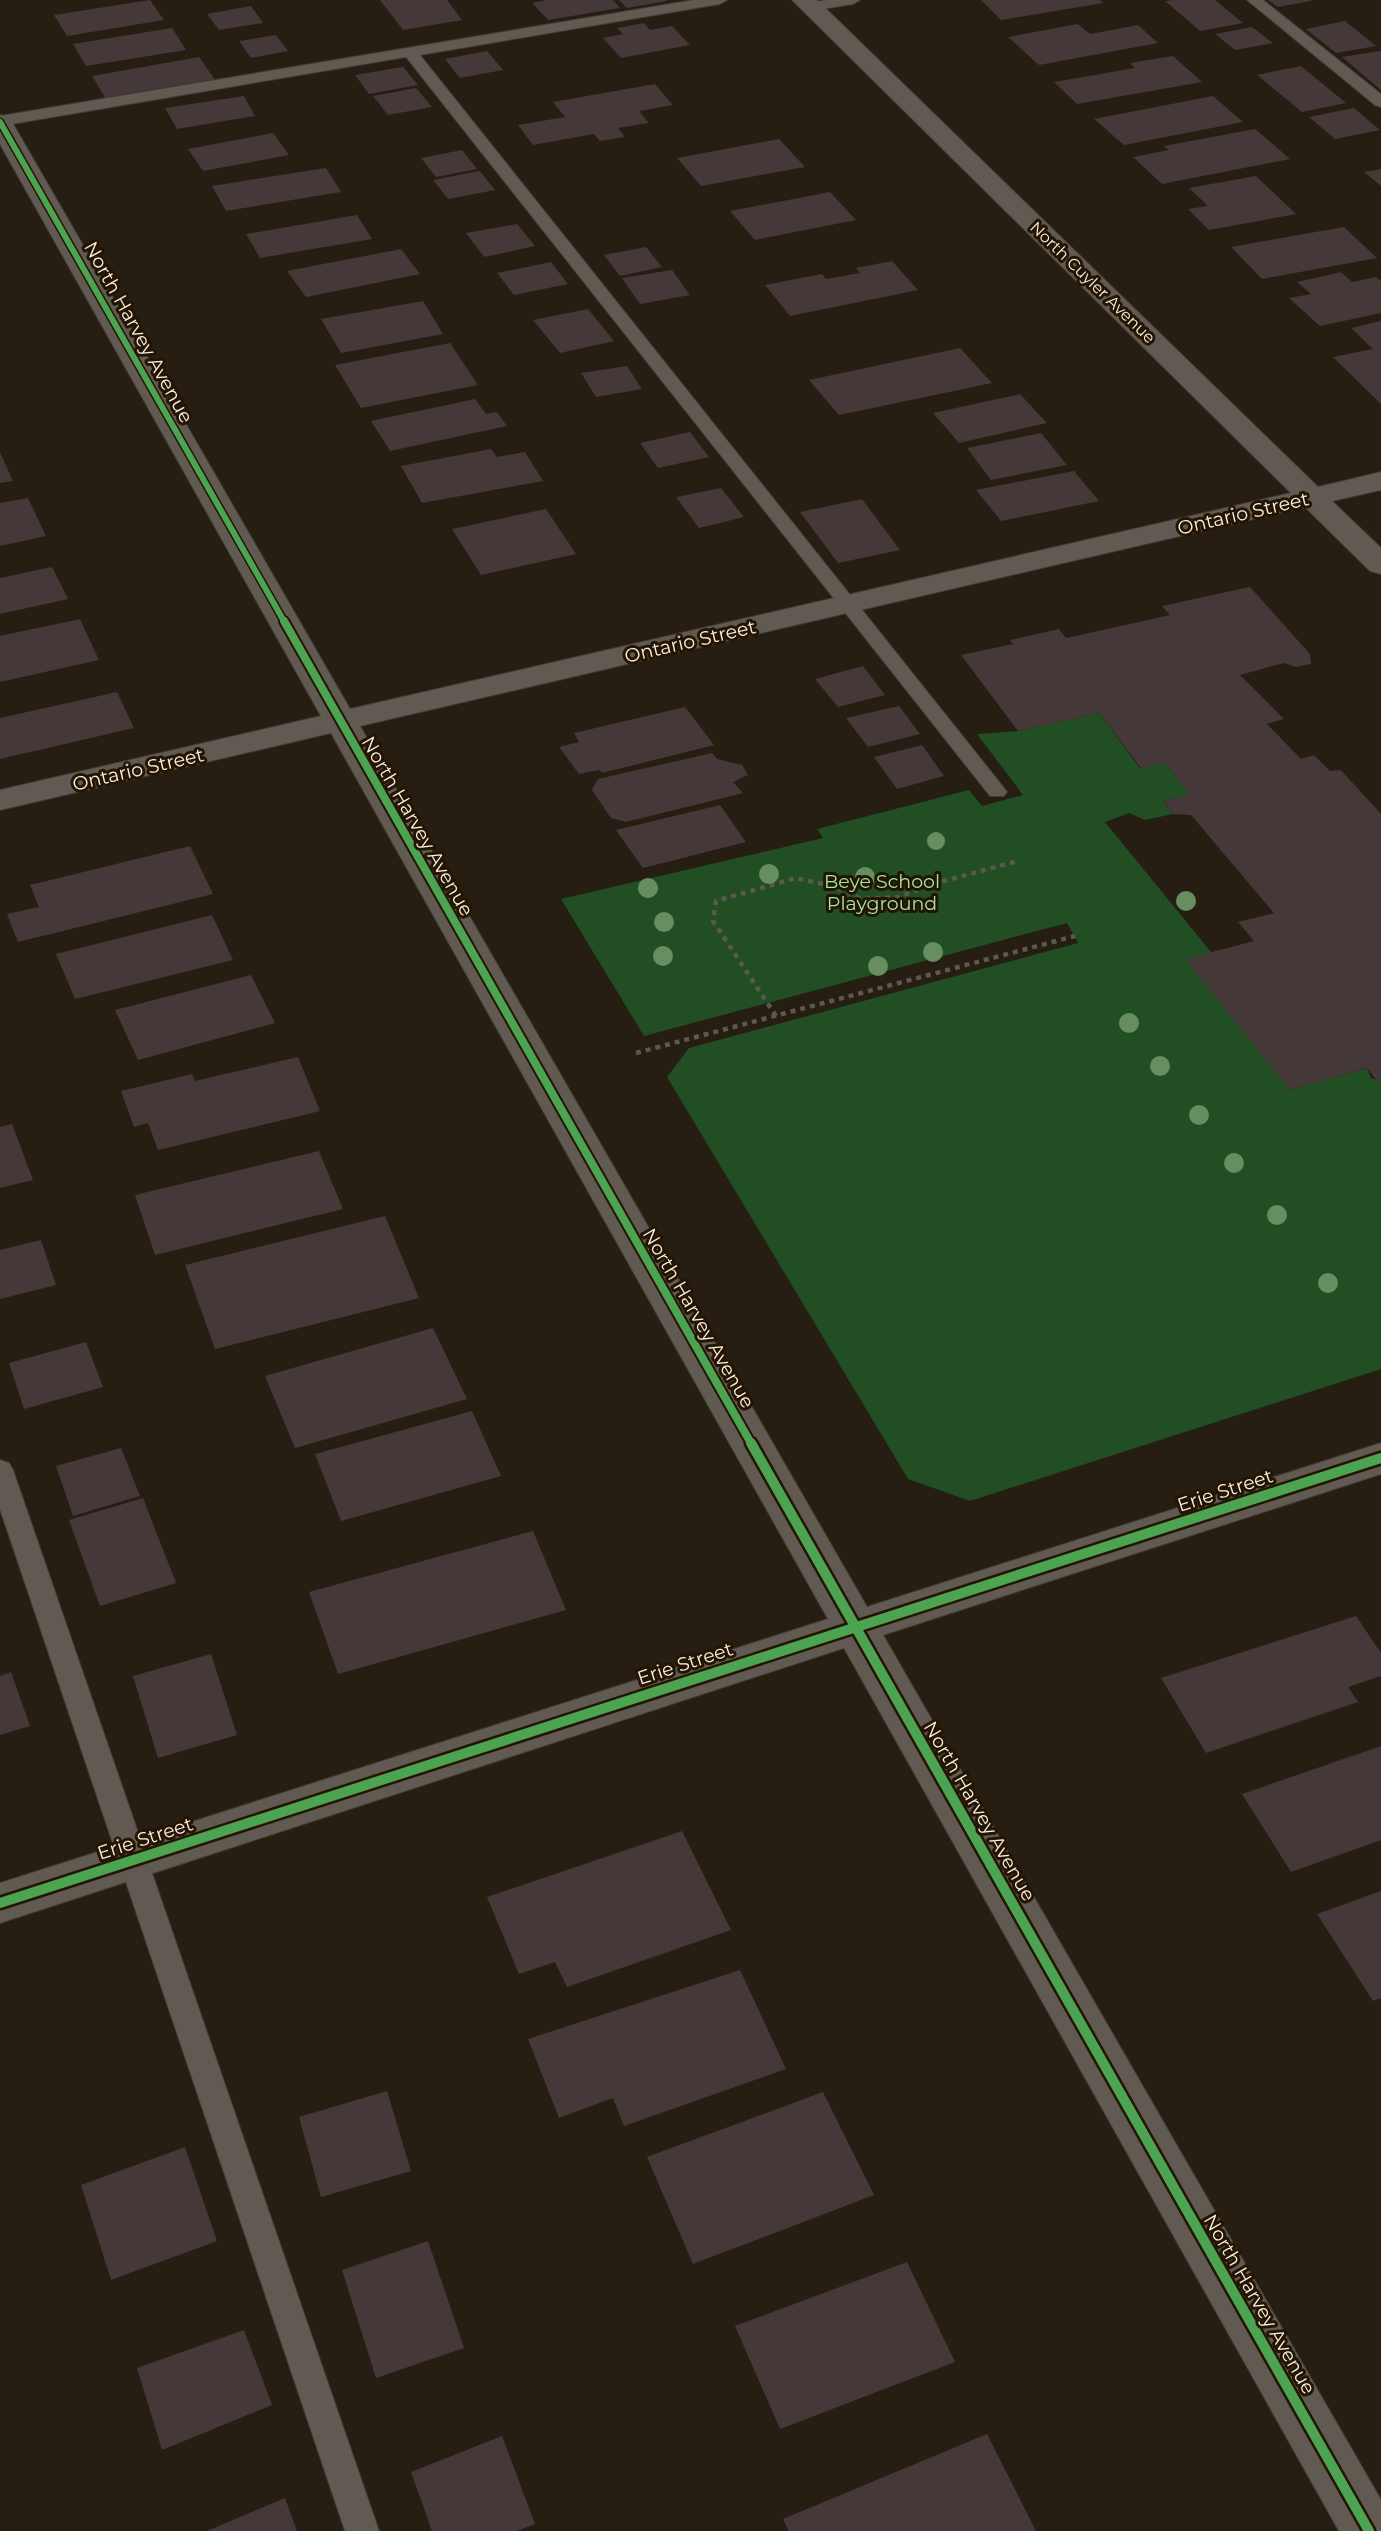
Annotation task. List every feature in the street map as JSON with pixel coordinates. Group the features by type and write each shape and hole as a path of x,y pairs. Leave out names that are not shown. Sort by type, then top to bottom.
{"street":[{"name":"North Cuyler Avenue","path":"808,4 1381,565"},
{"name":"North Harvey Avenue","path":"0,122 1369,2531"},
{"name":"Ontario Street","path":"0,800 1381,481"},
{"name":"Erie Street","path":"0,1903 1381,1458"}],"lane":[{"path":"0,122 720,0"},
{"path":"808,4 853,0"},
{"path":"1254,0 1381,102"},
{"path":"410,52 997,792"},
{"path":"0,1470 362,2531"}],"path":[{"path":"776,1016 713,921 716,901 796,878 832,886 862,899 898,897 940,882 1018,862"},
{"path":"636,1053 1074,936"}],"green space":[{"name":"Beye School Playground","path":"1099,713 1140,768 1165,763 1190,795 1163,801 1173,814 1145,820 1129,813 1105,822 1211,952 1186,960 1290,1090 1367,1068 1371,1078 1381,1081 1381,1369 970,1501 908,1479 667,1077 689,1048 1078,943 1067,923 644,1036 561,899 823,838 817,829 969,790 982,806 1023,795 977,734 1018,731"}],"building":[{"path":"150,0 164,20 67,36 54,15"},
{"path":"380,0 447,0 462,20 403,30"},
{"path":"547,0 613,0 620,8 548,20 532,3"},
{"path":"619,0 667,0 667,1 627,8"},
{"path":"981,0 1100,0 1103,3 1001,20"},
{"path":"1215,0 1243,23 1200,31 1165,1"},
{"path":"1268,0 1311,0 1311,1 1278,7"},
{"path":"251,6 263,23 219,30 207,14"},
{"path":"1345,21 1376,46 1336,53 1306,29"},
{"path":"644,23 650,30 672,26 690,45 621,58 603,38 623,34 617,28"},
{"path":"1078,24 1090,34 1138,25 1158,43 1039,65 1008,37"},
{"path":"1252,27 1273,43 1235,50 1215,34"},
{"path":"172,28 186,50 86,66 73,44"},
{"path":"276,35 288,51 251,58 239,41"},
{"path":"487,51 503,70 460,78 445,59"},
{"path":"1381,52 1381,90 1342,57"},
{"path":"1173,56 1202,82 1077,104 1054,82 1135,68 1130,63"},
{"path":"199,57 215,80 106,99 92,76"},
{"path":"1301,66 1346,103 1302,112 1257,75"},
{"path":"403,67 418,85 369,94 355,75"},
{"path":"655,84 673,105 639,111 649,123 618,128 625,137 600,141 594,134 533,145 518,125 565,117 553,102"},
{"path":"416,88 432,107 388,115 373,96"},
{"path":"244,96 255,116 177,129 165,108"},
{"path":"1213,96 1243,122 1124,145 1094,119"},
{"path":"1354,108 1380,130 1335,139 1309,117"},
{"path":"1255,129 1290,159 1162,184 1133,157 1169,150 1164,146"},
{"path":"273,133 289,155 203,171 188,149"},
{"path":"779,139 805,167 701,186 677,158"},
{"path":"462,150 477,169 436,177 421,158"},
{"path":"326,168 341,192 226,211 212,186"},
{"path":"1381,169 1381,186 1364,172"},
{"path":"480,171 495,190 448,199 433,180"},
{"path":"1256,176 1296,214 1209,230 1188,209 1208,206 1189,188"},
{"path":"830,192 856,220 755,240 730,211"},
{"path":"357,215 372,239 260,258 246,234"},
{"path":"517,224 535,246 484,257 466,233"},
{"path":"1344,227 1377,258 1262,279 1231,247"},
{"path":"646,247 662,267 620,276 604,255"},
{"path":"401,249 420,274 306,297 287,271"},
{"path":"892,261 918,290 790,316 765,285 822,274 826,279 860,273 856,268"},
{"path":"551,262 568,284 514,295 497,273"},
{"path":"672,270 690,295 640,304 622,278"},
{"path":"1341,272 1352,282 1376,277 1381,281 1381,313 1320,326 1289,298 1311,294 1297,282"},
{"path":"423,301 443,334 341,353 321,319"},
{"path":"588,309 614,341 560,353 533,320"},
{"path":"1381,321 1381,404 1333,357 1373,349 1351,328"},
{"path":"450,343 478,385 361,408 335,365"},
{"path":"960,348 992,383 839,415 809,380"},
{"path":"627,366 642,389 596,397 581,373"},
{"path":"1020,394 1047,423 959,443 933,413"},
{"path":"475,399 486,414 497,412 507,426 390,451 371,421"},
{"path":"690,432 709,457 658,468 640,443"},
{"path":"1041,433 1067,465 991,480 967,448"},
{"path":"491,449 497,457 525,452 543,481 422,503 401,466"},
{"path":"0,452 13,481 0,483"},
{"path":"1074,471 1099,501 1001,521 976,490"},
{"path":"721,488 744,517 699,528 676,497"},
{"path":"28,498 46,536 0,546 0,503"},
{"path":"862,499 900,550 838,563 800,512"},
{"path":"546,509 576,554 481,575 452,529"},
{"path":"52,567 68,599 0,614 0,578"},
{"path":"1250,587 1310,654 1311,664 1296,667 1284,663 1240,675 1284,719 1267,724 1301,759 1314,755 1330,771 1341,770 1381,814 1381,1081 1378,1082 1367,1068 1290,1090 1185,959 1254,941 1238,922 1274,913 1191,815 1173,814 1163,801 1190,795 1165,763 1141,768 1099,713 1018,731 961,655 1013,644 1010,640 1059,629 1066,638 1170,615 1162,606"},
{"path":"80,619 99,660 0,682 0,636"},
{"path":"863,666 885,695 838,707 815,679"},
{"path":"117,692 134,728 0,759 0,718"},
{"path":"899,706 920,734 868,747 846,718"},
{"path":"685,707 714,745 602,773 599,770 579,774 559,747 579,742 574,733"},
{"path":"922,745 944,776 897,789 874,757"},
{"path":"712,753 717,759 742,765 748,775 733,782 743,793 626,822 611,818 592,790 598,779"},
{"path":"720,805 746,842 643,868 616,830"},
{"path":"190,846 213,894 18,942 7,914 39,907 30,885"},
{"path":"212,915 233,960 75,999 56,954"},
{"path":"251,975 275,1023 138,1060 115,1010"},
{"path":"298,1057 320,1111 158,1150 148,1123 134,1127 121,1091 192,1074 195,1081"},
{"path":"12,1124 33,1180 0,1188 0,1127"},
{"path":"319,1151 343,1209 155,1255 135,1195"},
{"path":"385,1216 419,1298 215,1349 185,1265"},
{"path":"41,1240 56,1285 0,1299 0,1250"},
{"path":"433,1328 467,1399 295,1448 265,1376"},
{"path":"86,1342 103,1387 24,1409 9,1363"},
{"path":"472,1411 501,1476 341,1521 315,1454"},
{"path":"121,1448 140,1496 73,1516 56,1466"},
{"path":"143,1498 176,1583 100,1606 69,1520"},
{"path":"533,1531 566,1610 338,1674 309,1592"},
{"path":"1356,1616 1381,1653 1381,1676 1348,1687 1358,1702 1206,1753 1161,1678"},
{"path":"211,1654 237,1735 158,1758 133,1676"},
{"path":"11,1672 30,1726 0,1735 0,1676"},
{"path":"1381,1746 1381,1840 1291,1872 1242,1794"},
{"path":"682,1831 731,1930 567,1987 555,1962 519,1974 487,1897"},
{"path":"1381,1891 1381,1998 1373,2001 1317,1914"},
{"path":"740,1970 786,2069 624,2126 613,2098 559,2118 528,2039"},
{"path":"387,2091 411,2171 321,2197 299,2117"},
{"path":"823,2092 874,2195 693,2264 647,2157"},
{"path":"185,2147 217,2241 111,2280 81,2185"},
{"path":"428,2241 464,2348 376,2378 342,2270"},
{"path":"907,2262 955,2362 780,2429 735,2326"},
{"path":"244,2330 272,2405 162,2450 137,2368"},
{"path":"987,2434 1036,2531 789,2531 783,2519"},
{"path":"502,2436 535,2524 517,2531 432,2531 411,2472"},
{"path":"285,2498 297,2531 207,2531"}],"cycle path":[{"path":"0,122 1369,2531"},
{"path":"0,1903 1381,1458"}]}
